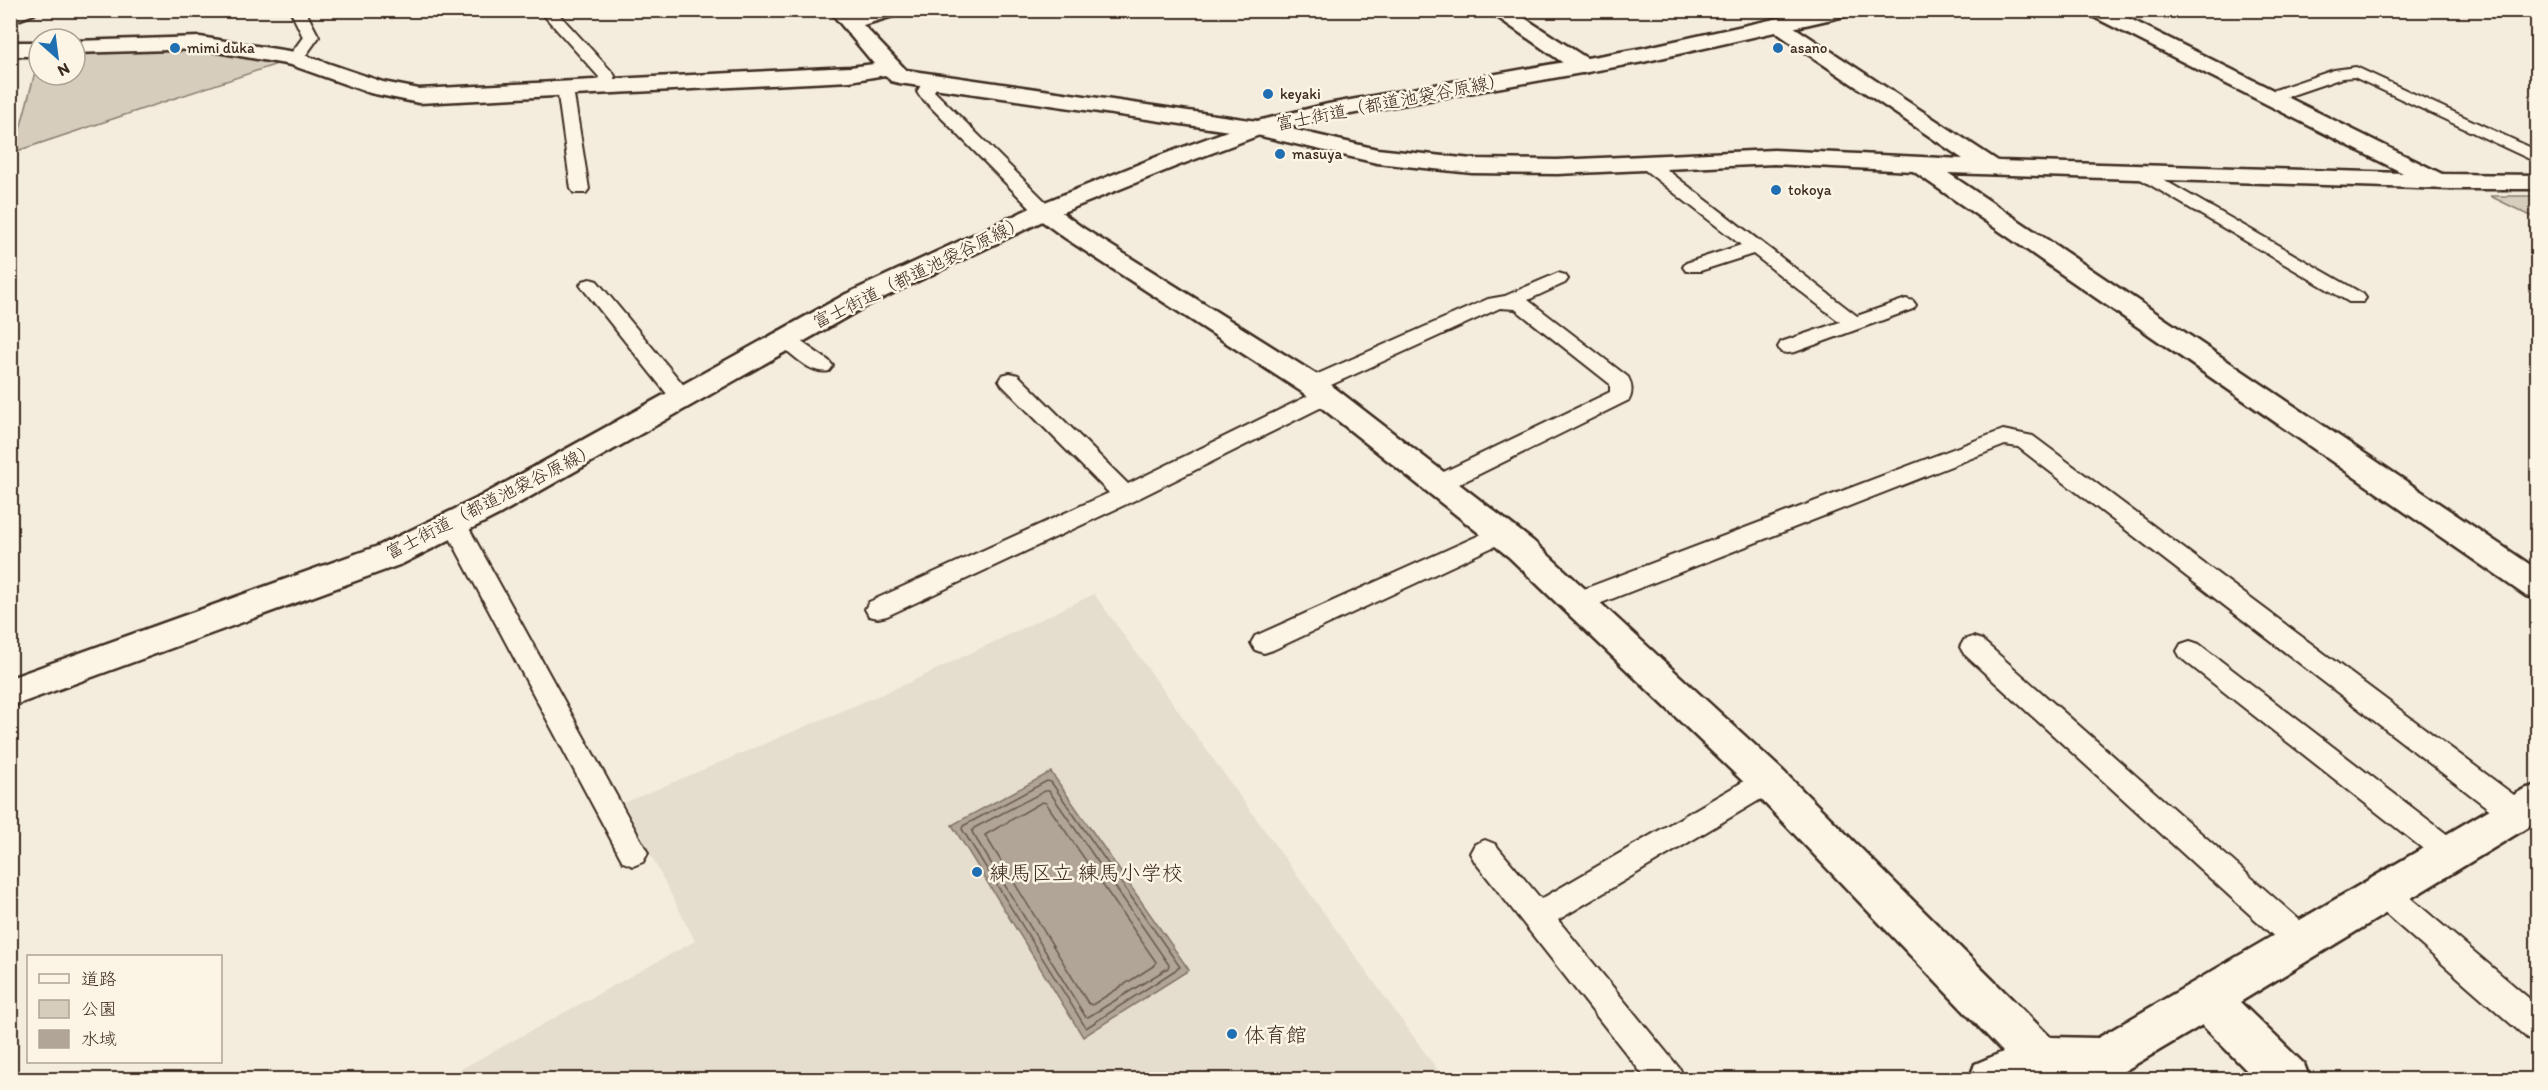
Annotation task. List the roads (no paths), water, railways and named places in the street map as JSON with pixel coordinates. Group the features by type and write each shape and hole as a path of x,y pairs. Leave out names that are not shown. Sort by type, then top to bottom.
{"street":[{"path":"10,16 27,10"},
{"path":"844,16 893,10"},
{"path":"1497,10 1583,66"},
{"name":"富士街道（都道池袋谷原線）","path":"10,693 390,555 454,523 683,399 856,300 1044,211 1257,128 1384,100 1583,66 1845,10"},
{"path":"2095,10 2440,182"},
{"path":"844,16 899,76 1257,128 1357,152 1412,161 1472,166 1557,167 1774,157 1992,168 2440,182 2538,182"},
{"path":"1778,25 1992,168"},
{"path":"87,47 200,43 295,59 378,88 419,96 603,86 763,82 890,68"},
{"path":"10,49 27,49"},
{"path":"1920,165 2538,587"},
{"path":"1044,211 1074,233 1319,390 1502,533 1768,781 2040,1058"},
{"path":"1991,1080 2040,1058 2103,1060 2527,807"},
{"path":"2206,999 2288,1080"}],"lane":[{"path":"295,59 311,38 297,10"},
{"path":"546,11 607,76 603,86"},
{"path":"2272,97 2340,72 2356,72 2538,158"},
{"path":"933,81 925,92 1044,211"},
{"path":"569,88 566,95 580,189"},
{"path":"1647,163 1854,324"},
{"path":"2143,172 2356,298"},
{"path":"1693,267 1755,247"},
{"path":"878,609 1125,495 1319,390 1495,303 1510,301 1558,279"},
{"path":"590,285 683,399"},
{"path":"1439,484 1621,395 1620,382 1522,305 1510,301"},
{"path":"1788,346 1906,305"},
{"path":"786,340 822,366"},
{"path":"1011,380 1125,495"},
{"path":"1577,602 2003,437 2015,438 2033,447 2527,807"},
{"path":"454,523 633,853"},
{"path":"1264,643 1502,533"},
{"path":"1973,647 2302,942"},
{"path":"2190,651 2451,854"},
{"path":"1537,917 1768,781"},
{"path":"1485,853 1668,1080"},
{"path":"2383,893 2538,1027"}],"water":[{"path":"1051,772 1189,970 1083,1037 952,825"}],"place":[{"name":"mimi duka","path":"175,48"},
{"name":"asano","path":"1778,48"},
{"name":"keyaki","path":"1268,94"},
{"name":"masuya","path":"1280,154"},
{"name":"tokoya","path":"1776,190"},
{"name":"練馬区立 練馬小学校","path":"977,872"},
{"name":"体育館","path":"1232,1034"}]}
